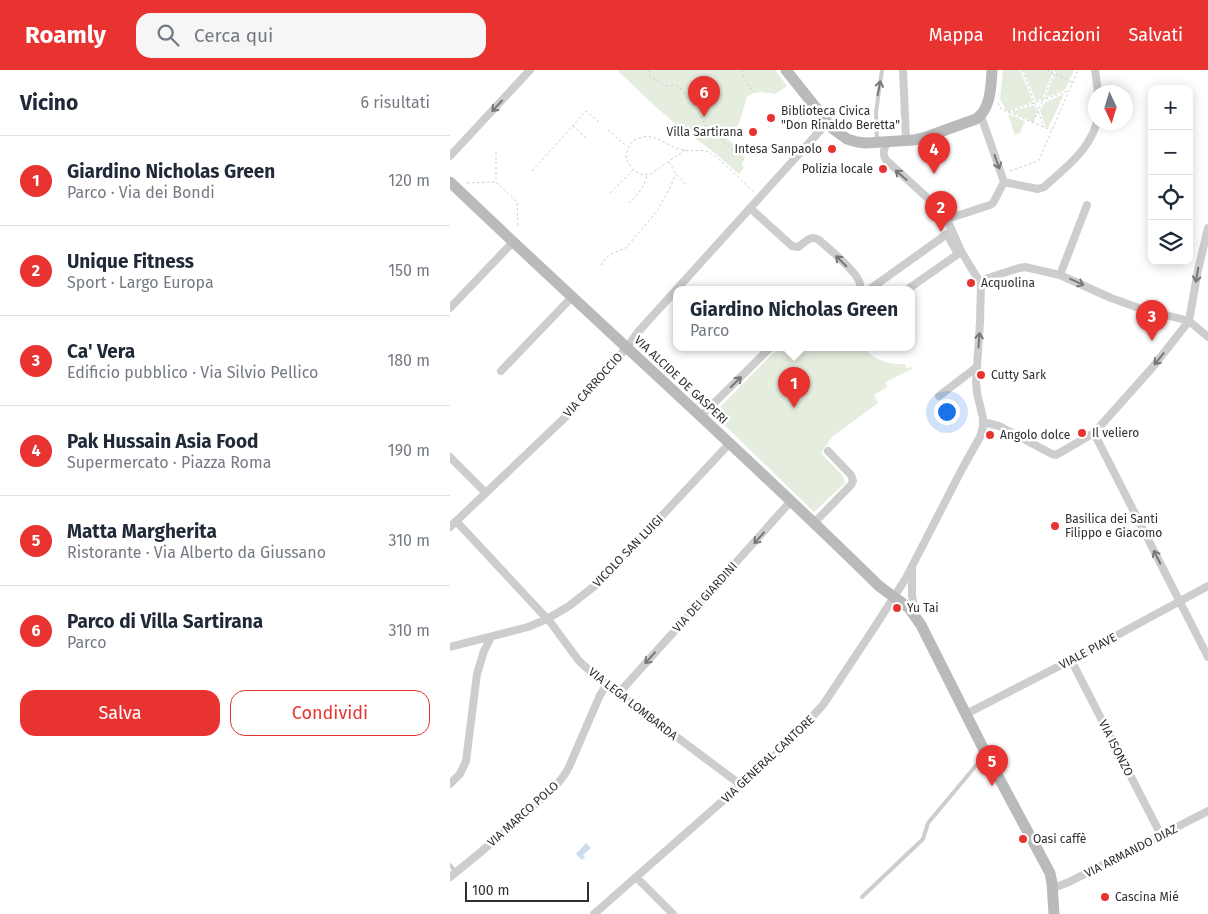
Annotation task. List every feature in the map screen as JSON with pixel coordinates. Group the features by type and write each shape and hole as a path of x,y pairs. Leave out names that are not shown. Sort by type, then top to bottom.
{"street":[{"path":"450,156 530,70"},
{"path":"786,70 832,128 844,136 857,140 889,142 922,138 981,116 988,102 992,70"},
{"path":"903,70 906,139"},
{"path":"1096,70 1097,85"},
{"path":"947,219 990,205 993,203 1004,182 981,116"},
{"name":"VIA CARROCCIO","path":"680,286 827,123"},
{"path":"1004,182 1038,189 1044,187 1080,154 1095,130"},
{"path":"876,141 922,138"},
{"path":"876,141 888,163 933,203 947,219 961,251 980,284 977,393 983,422 999,426 1052,454 1056,455 1094,433 1152,368 1189,321 1208,228"},
{"path":"884,156 884,149 889,142"},
{"name":"VIA ALCIDE DE GASPERI","path":"450,182 701,416 879,586 909,608 917,619 986,754 1044,860 1050,873 1053,888 1054,914"},
{"path":"1060,275 1087,205"},
{"path":"750,208 792,246 798,247 809,239 816,238 856,276 860,286"},
{"path":"874,286 947,234 958,254 912,286"},
{"path":"450,308 513,242"},
{"path":"980,284 985,279 1013,269 1025,268 1060,275 1111,298 1139,308 1189,321 1208,336"},
{"name":"VIA CARROCCIO","path":"453,524 576,407 673,293"},
{"path":"501,371 572,297"},
{"path":"701,416 767,351"},
{"path":"939,396 977,367"},
{"name":"VIA GENERAL CANTORE","path":"594,914 784,747 823,705 912,566 980,438 983,422"},
{"path":"1094,433 1208,657"},
{"name":"VICOLO SAN LUIGI","path":"450,646 528,627 547,619 569,606 601,581 729,444"},
{"path":"814,523 851,486 853,481 851,475 828,451"},
{"path":"450,457 486,493"},
{"name":"VIA DEI GIARDINI","path":"618,694 791,501"},
{"name":"VIA LEGA LOMBARDA","path":"453,524 551,623 579,661 606,685 741,785"},
{"path":"912,566 911,588 917,619"},
{"name":"VIALE PIAVE","path":"966,714 1208,586"},
{"path":"450,784 460,774 466,761 477,674 484,651 491,637"},
{"name":"VIA ISONZO","path":"1070,660 1161,835"},
{"name":"VIA MARCO POLO","path":"453,875 556,786 569,767 606,685"},
{"name":"VIA ARMANDO DIAZ","path":"1053,888 1069,882 1208,811"},
{"path":"636,877 673,914"}],"lane":[{"path":"876,141 876,112 882,70"},
{"path":"862,897 923,839 928,824 986,754"},
{"path":"450,865 453,875"}],"path":[{"path":"649,70 650,76 664,86 674,85 680,88 697,109 706,126 744,160"},
{"path":"742,70 743,76 753,93"},
{"path":"1022,70 1044,128"},
{"path":"1047,70 1073,82"},
{"path":"1033,122 1056,70"},
{"path":"1007,172 1037,161 1078,70"},
{"path":"1008,112 1069,91"},
{"path":"998,100 1000,109 1052,130"},
{"path":"532,171 586,111 599,122"},
{"path":"572,126 586,138"},
{"path":"608,130 629,146"},
{"path":"685,150 651,174 643,175 632,170 626,159 629,146 636,139 643,136 650,136 682,150 685,150 696,150 708,152 760,197"},
{"path":"496,152 496,182"},
{"path":"668,161 676,174 688,186"},
{"path":"610,193 632,170"},
{"path":"629,203 641,190 648,174"},
{"path":"601,265 611,254 626,248 657,211 676,174"},
{"path":"467,183 496,182 517,202 518,227"}],"green space":[{"path":"619,70 775,70 787,86 775,94 762,92 753,93 747,97 739,124 727,138 745,157 742,164 744,168 739,174 657,108"},
{"path":"1003,70 1020,70 1033,102 1008,111 1006,110 1000,99"},
{"path":"1023,70 1054,70 1042,99 1036,101"},
{"path":"1057,70 1074,70 1065,90 1045,98"},
{"path":"1064,94 1048,128 1046,127 1040,111 1044,103"},
{"path":"1034,105 1037,112 1033,122 1011,112"},
{"path":"1008,114 1025,121 1020,133 1015,135"},
{"path":"775,351 868,351 882,361 893,364 905,364 906,368 912,367 912,369 886,382 887,387 874,395 878,403 832,437 821,453 843,476 845,483 814,512 713,414"}],"water":[{"path":"586,843 591,848 583,855 585,857 582,860 576,854"}],"place":[{"name":"Parco di Villa Sartirana","path":"704,117"},
{"name":"Biblioteca Civica \"Don Rinaldo Beretta\"","path":"771,118"},
{"name":"Villa Sartirana","path":"753,132"},
{"name":"Intesa Sanpaolo","path":"832,149"},
{"name":"Polizia locale","path":"883,169"},
{"name":"Pak Hussain Asia Food","path":"934,174"},
{"name":"Unique Fitness","path":"941,232"},
{"name":"Acquolina","path":"971,283"},
{"name":"Ca' Vera","path":"1152,341"},
{"name":"Cutty Sark","path":"981,375"},
{"name":"Giardino Nicholas Green","path":"794,408"},
{"name":"Il veliero","path":"1082,433"},
{"name":"Angolo dolce","path":"990,435"},
{"name":"Basilica dei Santi Filippo e Giacomo","path":"1055,526"},
{"name":"Yu Tai","path":"897,608"},
{"name":"Matta Margherita","path":"992,786"},
{"name":"Oasi caffè","path":"1023,839"},
{"name":"Cascina Mié","path":"1105,897"}]}
